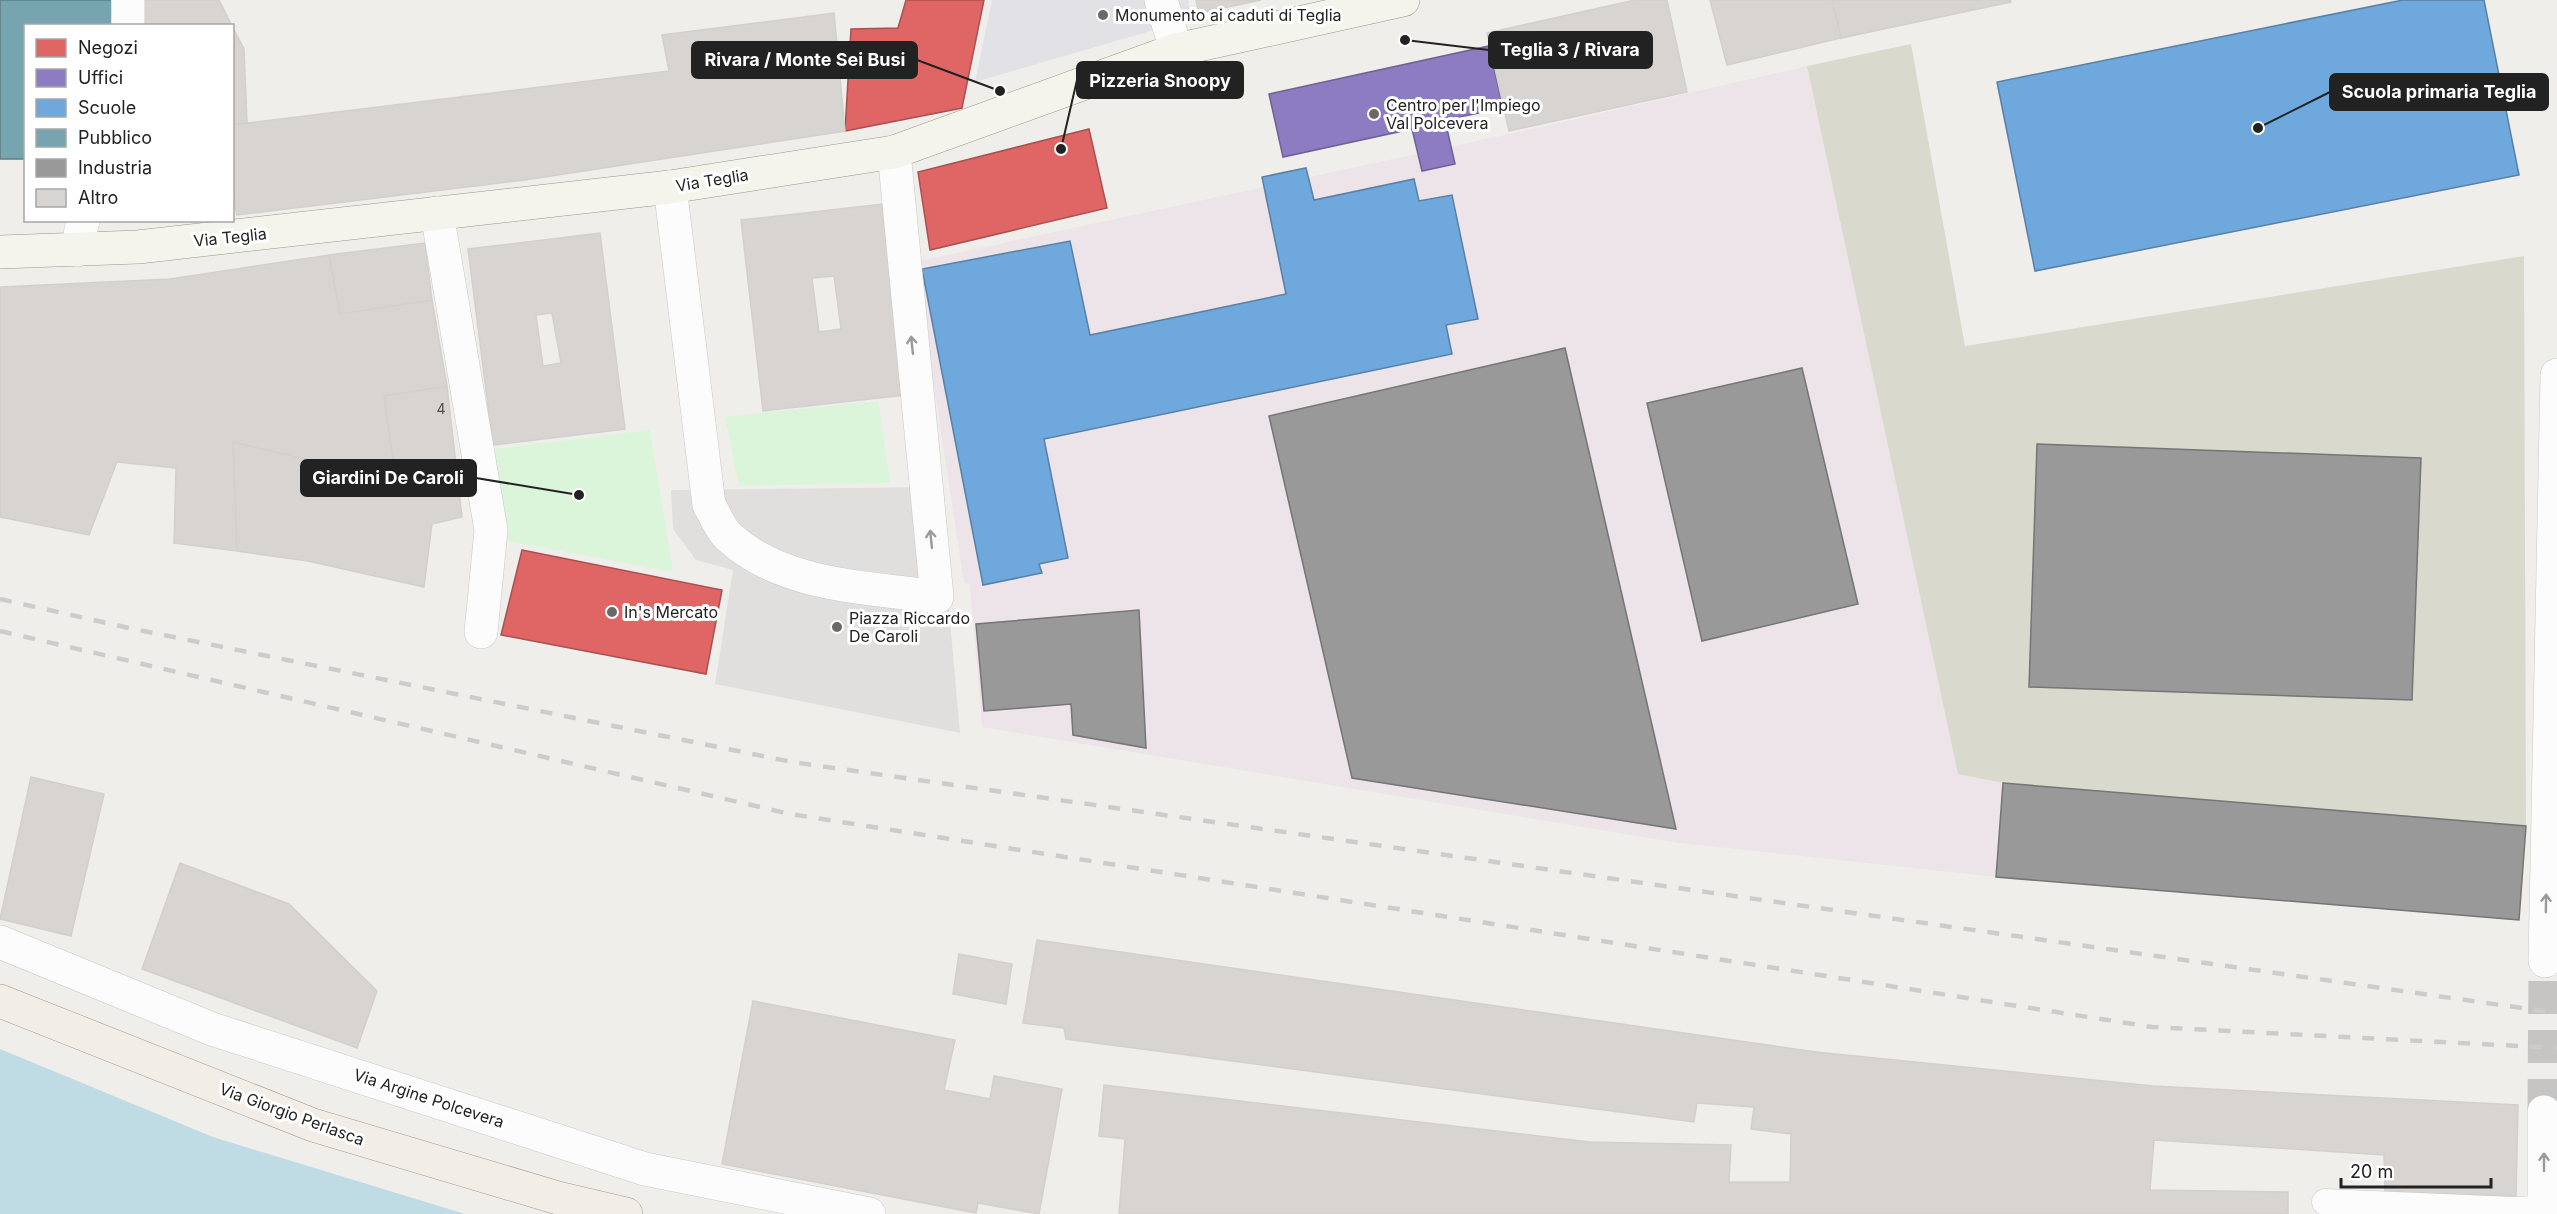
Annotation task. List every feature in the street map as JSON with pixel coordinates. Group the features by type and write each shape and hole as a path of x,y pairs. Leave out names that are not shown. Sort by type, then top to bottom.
{"main road":[{"name":"Via Teglia","path":"0,252 80,235 138,247 670,186 894,152 1176,50 1403,0"},
{"name":"Via Giorgio Perlasca","path":"0,1001 313,1125 558,1198 626,1214"}],"street":[{"path":"128,0 128,24"},
{"path":"1161,0 1176,50"},
{"path":"670,186 709,505 727,536 762,561 805,578 937,597 894,152"},
{"path":"437,213 491,530 481,632"},
{"path":"2545,962 2552,842 2557,375"},
{"name":"Via Argine Polcevera","path":"0,942 212,1029 645,1169 869,1214"},
{"path":"2544,1112 2548,1211"}],"lane":[{"path":"2325,1202 2548,1211"}],"shaded area":[{"path":"992,0 1188,0 1192,19 975,82"},
{"path":"1911,44 1965,346 2524,256 2526,826 2004,783 1958,774 1807,66"},
{"path":"1807,66 1958,773 2003,783 1996,877 1679,843 982,727 970,584 964,583 915,262 1505,135"},
{"name":"Piazza Riccardo De Caroli","path":"938,487 960,733 715,684 733,570 696,560 673,529 671,490"}],"green space":[{"path":"878,401 890,483 739,486 725,417"},
{"path":"650,430 673,572 503,540 494,449"}],"water":[{"path":"0,1049 213,1137 465,1214 0,1214"}],"building: Negozi":[{"path":"906,0 984,0 962,108 845,131 851,29 898,28"},
{"path":"1089,129 1107,208 930,250 918,172"},
{"name":"In's Mercato","path":"522,550 722,590 706,674 501,635"}],"building: Uffici":[{"name":"Centro per l'Impiego Val Polcevera","path":"1489,46 1503,108 1445,120 1455,164 1422,171 1412,129 1283,157 1269,94"}],"building: Scuole":[{"path":"2403,0 2484,0 2519,175 2035,271 1997,82"},
{"path":"1306,168 1314,200 1414,179 1419,201 1452,195 1478,319 1446,325 1452,354 1044,439 1068,558 1039,564 1042,573 983,585 922,269 1070,241 1090,335 1286,294 1262,177"}],"building: Pubblico":[{"path":"0,0 121,0 121,24 24,24 24,159 0,159"}],"building: Industria":[{"path":"1565,348 1676,829 1352,778 1269,416"},
{"path":"1802,368 1858,604 1702,641 1647,403"},
{"path":"2037,444 2421,458 2412,700 2029,687"},
{"path":"1139,610 1146,748 1073,735 1071,704 984,711 976,624"},
{"path":"2003,783 2526,826 2519,920 1996,877"}],"building: Altro":[{"path":"141,0 219,0 231,24 143,24"},
{"path":"1196,0 1261,0 1199,13"},
{"path":"1635,0 1667,0 1687,92 1509,131 1487,33"},
{"path":"1710,0 1832,0 1841,38 1727,65"},
{"path":"1832,0 2010,0 2011,2 1841,38"},
{"path":"834,13 845,131 525,180 237,215 234,201 234,125 669,71 662,35"},
{"path":"234,30 244,49 247,123 234,125"},
{"path":"883,204 905,395 763,411 741,220","holes":["834,276 841,329 819,332 812,278"]},
{"path":"600,233 625,429 493,445 468,249","holes":["552,313 561,363 543,366 536,315"]},
{"path":"425,243 432,300 340,314 329,255"},
{"path":"329,255 340,314 432,300 447,386 384,396 396,481 233,442 237,551 174,543 176,468 117,462 89,535 0,517 0,287 170,279"},
{"path":"447,386 462,517 432,524 424,587 308,561 237,551 233,442 396,481 384,396"},
{"path":"31,777 104,794 71,936 0,919"},
{"path":"180,863 289,904 377,991 357,1048 142,969"},
{"path":"1037,940 1816,1052 2153,1086 2518,1105 2516,1196 2385,1193 2384,1155 2154,1140 2150,1190 2288,1192 2288,1214 1119,1214 1125,1139 1099,1136 1104,1085 1590,1142 1731,1145 1729,1182 1790,1182 1791,1134 1751,1129 1754,1107 1697,1103 1694,1122 1066,1039 1064,1028 1023,1023"},
{"path":"959,954 1012,964 1006,1004 953,994"},
{"path":"753,1001 955,1040 944,1090 990,1099 994,1076 1062,1089 1039,1214 978,1203 976,1213 722,1164"}],"tunnel":[{"path":"2544,1112 2545,961"}],"railway":[{"path":"0,599 129,628 792,762 2557,1013"},
{"path":"0,631 790,814 2152,1027 2557,1048"}],"place":[{"name":"Monumento ai caduti di Teglia","path":"1103,15"},
{"name":"Teglia 3 / Rivara","path":"1405,40"},
{"name":"Rivara / Monte Sei Busi","path":"1000,91"},
{"name":"Centro per l'Impiego Val Polcevera","path":"1374,114"},
{"name":"Scuola primaria Teglia","path":"2258,128"},
{"name":"Pizzeria Snoopy","path":"1061,149"},
{"name":"Giardini De Caroli","path":"579,495"},
{"name":"In's Mercato","path":"612,612"},
{"name":"Piazza Riccardo De Caroli","path":"837,627"}]}
